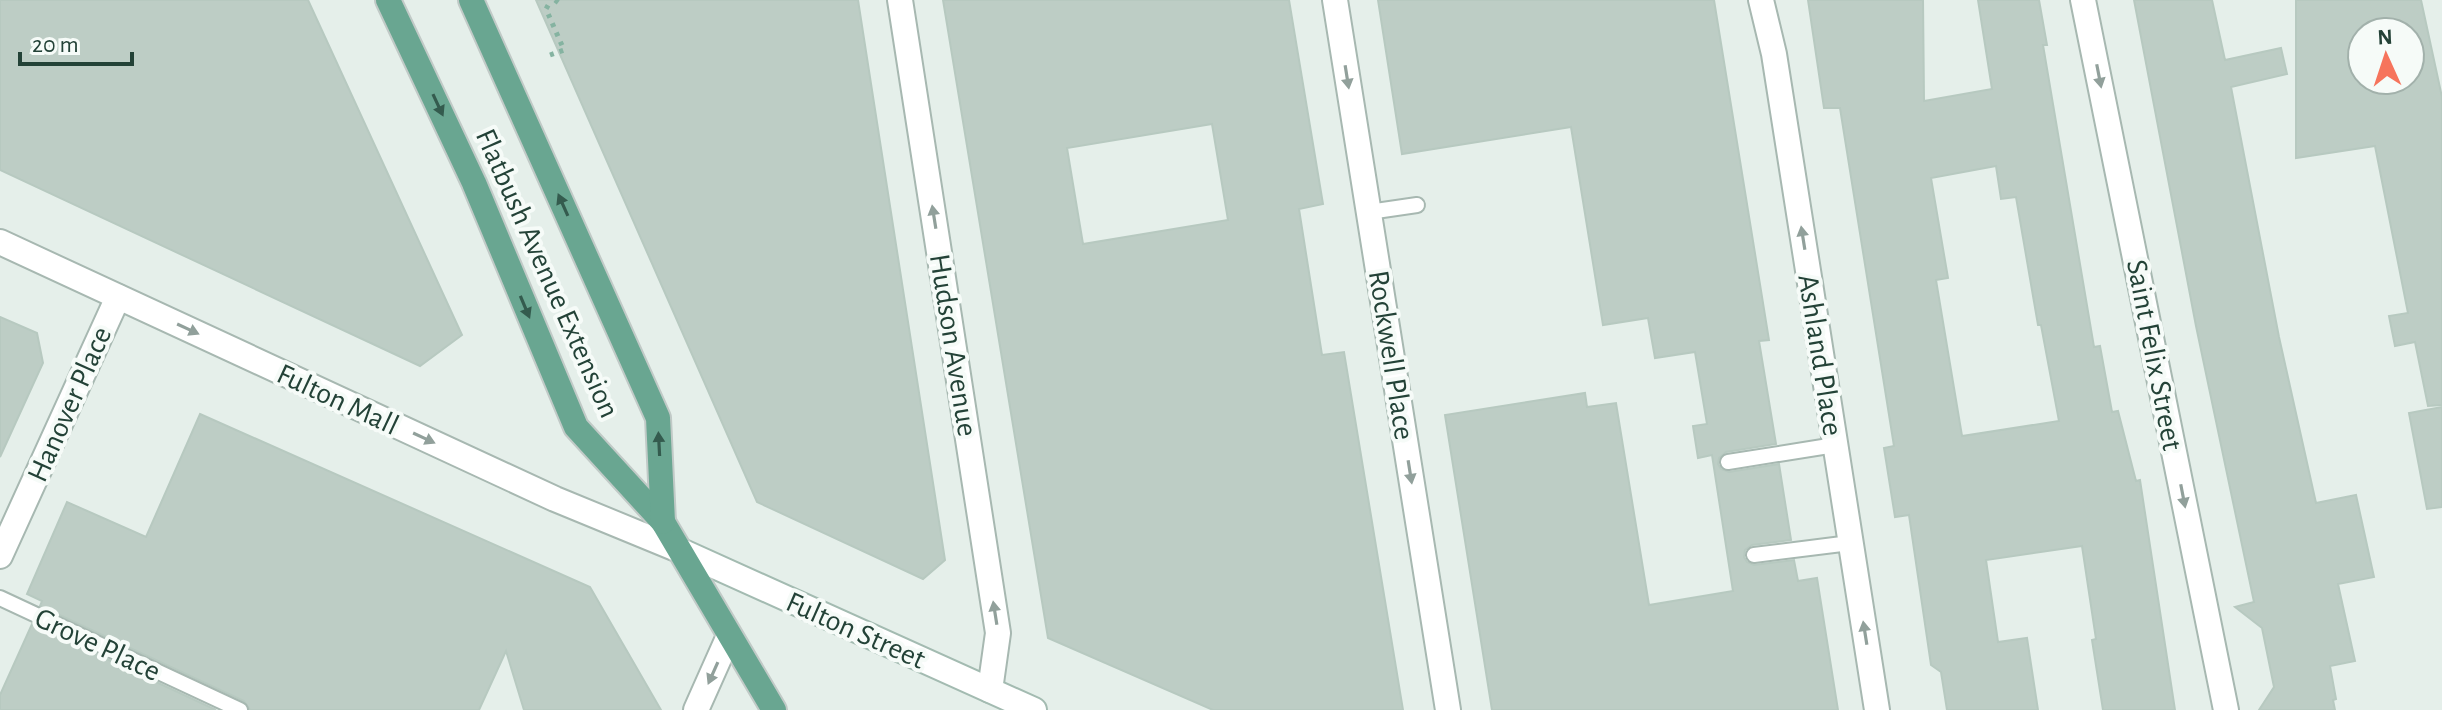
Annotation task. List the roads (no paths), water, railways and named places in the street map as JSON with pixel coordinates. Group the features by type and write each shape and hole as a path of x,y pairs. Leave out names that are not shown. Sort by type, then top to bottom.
{"main road":[{"name":"Flatbush Avenue Extension","path":"388,0 474,183 576,427 663,522"},
{"name":"Flatbush Avenue Extension","path":"471,0 658,418 663,522"},
{"path":"663,522 774,710"}],"street":[{"name":"Hudson Avenue","path":"900,0 998,633 990,690"},
{"name":"Rockwell Place","path":"1335,0 1448,710"},
{"name":"Ashland Place","path":"1761,0 1774,54 1877,710"},
{"name":"Saint Felix Street","path":"2083,0 2226,710"},
{"name":"Fulton Mall","path":"0,242 555,499 679,550"},
{"name":"Hanover Place","path":"0,556 118,297"},
{"name":"Fulton Street","path":"679,550 1034,710"},
{"path":"696,710 729,636"}],"lane":[{"path":"1369,212 1417,205"},
{"path":"1728,462 1835,445"},
{"path":"1754,555 1850,543"},
{"name":"Grove Place","path":"0,598 240,710"}]}
